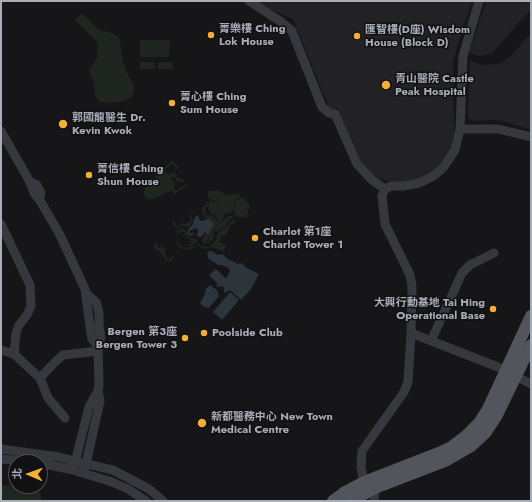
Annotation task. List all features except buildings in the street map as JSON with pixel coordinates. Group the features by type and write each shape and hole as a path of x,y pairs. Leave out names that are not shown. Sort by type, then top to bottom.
{"main road":[{"path":"351,501 375,488 445,461 471,446 486,432 497,415 531,316"},
{"path":"333,501 345,492 364,482 441,452 458,442 473,430 484,416 531,345"}],"street":[{"path":"249,1 280,20 292,31 322,107 328,113 335,114 357,164 372,180 385,189"},
{"path":"364,482 361,467 362,451 407,386 411,333 410,275 385,224 382,196 385,189 391,186 408,186 420,183 432,177 443,168 455,150 460,129 463,56 479,1"},
{"path":"460,129 498,129 531,137"},
{"path":"1,131 30,182 37,185 41,193 39,199 60,235 86,292 96,302 99,313 99,325 102,338 98,348 98,391 100,401 84,473"},
{"path":"1,224 30,285 31,306 27,315 19,325 16,334 14,354"},
{"path":"431,340 462,273 470,265 494,253"},
{"path":"411,333 431,340 531,384"},
{"path":"40,378 63,355 98,348"},
{"path":"1,350 14,354 40,378 48,398 65,418"},
{"path":"72,470 89,407 98,391"},
{"path":"1,449 75,460 113,470 149,488 163,501"},
{"path":"48,465 84,473 122,486 146,501"},
{"path":"374,501 375,488"}],"shaded area":[{"name":"青山醫院 Castle Peak Hospital","path":"254,1 472,1 453,62 454,134 451,147 445,160 426,178 393,183 374,176 363,167 337,108 330,110 293,19"},
{"path":"486,1 531,1 531,10 492,54 479,56 469,53"},
{"path":"82,13 99,30 113,33 119,37 123,61 127,73 134,85 134,92 131,98 124,101 110,103 100,102 95,96 94,83 89,71 97,58 98,43 75,20"},
{"path":"531,33 531,130 503,121 473,121 468,118 470,60 481,65 499,64 512,55"},
{"path":"140,40 170,40 169,57 140,57"},
{"path":"531,42 531,71 530,72 523,44"},
{"path":"140,62 155,62 155,69 140,69"},
{"path":"158,62 173,62 173,69 158,69"},
{"path":"172,160 179,168 175,170 175,166 172,164 166,169 165,172 169,174 174,172 177,178 183,179 184,181 182,183 180,181 177,182 175,177 172,177 171,179 175,183 174,189 177,190 187,184 188,186 174,194 172,190 153,199 147,199 144,194 145,188"},
{"path":"218,190 226,195 241,195 234,202 234,209 232,212 226,214 217,202 208,198 208,191"},
{"path":"243,196 250,206 246,218 237,217 234,214 235,202"},
{"path":"207,200 209,205 205,209 205,215 214,216 217,221 220,222 228,216 234,217 216,232 214,229 213,240 207,244 209,236 206,244 202,243 202,239 206,234 211,232 214,225 212,221 206,219 202,212 202,208 207,204"},
{"path":"210,201 217,203 224,212 225,216 222,221 219,221 216,216 210,213 208,208"},
{"path":"191,214 193,220 191,225 188,227 182,226 176,229 172,222 174,221 177,227 183,223 185,224 192,220 189,215"},
{"path":"198,215 200,221 209,219 214,225 209,234 206,234 205,232 199,237 197,236 198,230 196,228 189,231 190,234 194,233 192,236 187,234 195,217"},
{"path":"235,219 234,224 231,223 226,236 222,235 219,242 226,245 224,252 211,247 205,249 197,245 190,250 180,248 176,242 178,241 181,247 187,248 198,244 205,247 210,246 214,243 219,232"},
{"path":"182,228 185,230 187,236 197,240 197,242 191,246 186,246 192,243 183,231 178,234 177,231"},
{"path":"156,241 159,248 163,246 166,251 164,252 168,259 174,255 172,261 167,261 160,252 154,249"},
{"path":"211,251 218,255 221,254 238,264 241,263 245,267 259,274 251,289 241,300 230,290 224,293 224,288 222,286 217,287 216,285 218,284 209,275 216,269 226,279 230,271 229,268 218,265 208,258 207,252"},
{"path":"210,285 217,290 219,296 209,308 204,307 200,303 206,292 205,290"},
{"path":"230,292 239,300 222,320 213,312"},
{"path":"1,485 8,485 8,494 40,494 42,501 1,501"}],"place":[{"name":"菁樂樓 Ching Lok House","path":"211,35"},
{"name":"匯智樓(D座) Wisdom House (Block D)","path":"357,36"},
{"name":"青山醫院 Castle Peak Hospital","path":"386,85"},
{"name":"菁心樓 Ching Sum House","path":"172,103"},
{"name":"郭國龍醫生 Dr. Kevin Kwok","path":"63,124"},
{"name":"菁信樓 Ching Shun House","path":"89,175"},
{"name":"Charlot 第1座 Charlot Tower 1","path":"255,238"},
{"name":"大興行動基地 Tai Hing Operational Base","path":"493,309"},
{"name":"Poolside Club","path":"204,333"},
{"name":"Bergen 第3座 Bergen Tower 3","path":"185,338"},
{"name":"新都醫務中心 New Town Medical Centre","path":"202,423"}]}
